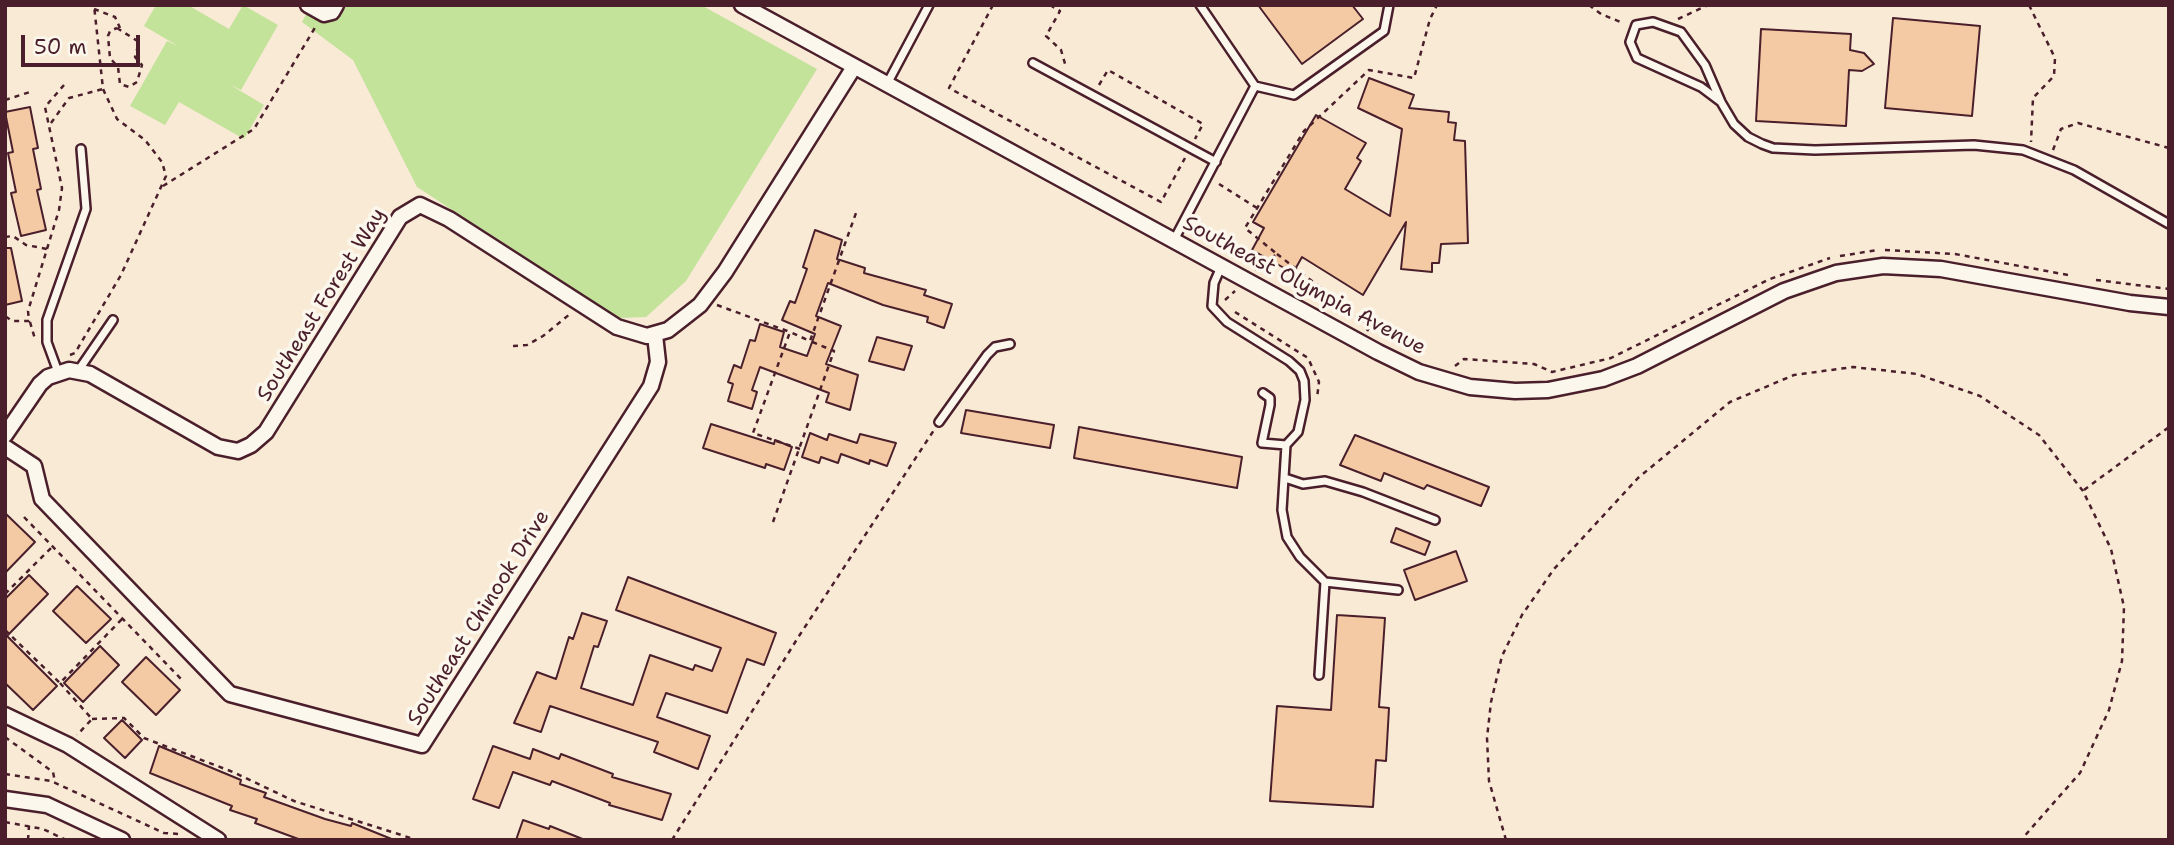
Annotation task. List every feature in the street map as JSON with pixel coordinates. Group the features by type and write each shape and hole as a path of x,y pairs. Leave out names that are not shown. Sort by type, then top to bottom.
{"street":[{"path":"308,5 324,15 332,12 336,5"},
{"name":"Southeast Olympia Avenue","path":"742,5 1419,372 1470,387 1515,391 1548,390 1603,379 1647,361 1784,291 1836,273 1872,268 1941,269 2130,303 2169,307"},
{"path":"656,335 668,330 700,305 729,266 853,67"},
{"name":"Southeast Forest Way","path":"56,367 90,374 229,452 245,448 266,432 400,217 421,205 449,219 626,331 656,335"},
{"name":"Southeast Chinook Drive","path":"5,447 34,466 42,499 230,694 422,745 651,386 658,362 656,335"},
{"path":"5,435 40,384 56,367"},
{"path":"5,715 68,745 197,835 218,840"},
{"path":"5,799 47,805 122,840"}],"lane":[{"path":"886,85 929,5"},
{"path":"1200,5 1255,86 1294,95 1384,31 1389,5"},
{"path":"1721,102 1701,87 1637,58 1630,43 1635,27 1643,22 1670,26 1691,42 1721,102 1748,137 1773,148 1874,150 1974,145 2029,152 2169,224"},
{"path":"1034,63 1216,162"},
{"path":"1174,241 1255,86"},
{"path":"56,367 47,342 47,320 86,209 81,149"},
{"path":"1221,267 1214,283 1212,306 1227,322 1289,361 1300,371 1304,381 1304,400 1298,432 1286,445 1282,510 1287,537 1300,557 1325,582 1398,590"},
{"path":"78,371 113,320"},
{"path":"939,422 987,355 995,347 1010,344"},
{"path":"1263,393 1270,398 1270,405 1262,443 1286,445"},
{"path":"1285,478 1303,484 1325,481 1435,520"},
{"path":"1319,675 1325,582"}],"path":[{"path":"993,5 949,88 1161,202 1203,124 1108,70 1097,90"},
{"path":"1050,5 1060,10 1046,36 1061,50 1071,77"},
{"path":"1367,331 1370,326 1245,228 1304,131 1369,70 1414,78 1430,19 1437,5"},
{"path":"1589,5 1601,14 1635,27"},
{"path":"1670,26 1682,16 1708,5"},
{"path":"2029,5 2055,58 2054,76 2033,98 2029,152"},
{"path":"94,7 115,17 120,30 139,42 135,57 142,62 137,82 129,87 120,85 118,68 110,58 110,31 120,30"},
{"path":"56,367 75,353 121,275 166,176 156,152 117,119 103,89 94,7"},
{"path":"162,187 254,128 309,35"},
{"path":"38,348 28,311 59,210 62,188 45,107 64,85"},
{"path":"50,125 69,97 103,89"},
{"path":"5,100 30,92"},
{"path":"2049,160 2061,129 2078,123 2169,148"},
{"path":"1219,184 1257,208"},
{"path":"810,341 856,213"},
{"path":"5,237 13,236 26,244 47,249"},
{"path":"1451,369 1464,359 1534,364 1552,372 1599,361 1633,349 1791,269 1864,251 1925,250 2072,276"},
{"path":"1251,273 1277,254"},
{"path":"1245,264 1267,276"},
{"path":"2095,280 2169,289"},
{"path":"513,346 527,345 543,336 582,304"},
{"path":"700,305 712,312 717,305 834,351 774,522"},
{"path":"5,316 12,321 29,321"},
{"path":"1356,325 1374,335"},
{"path":"790,332 753,433 800,449"},
{"path":"1506,840 1489,781 1487,738 1491,702 1502,656 1522,615 1562,560 1638,478 1730,402 1806,374 1853,367 1917,374 1980,396 2039,435 2083,491 2111,549 2124,607 2122,661 2109,710 2080,773 2021,840"},
{"path":"672,840 799,636 939,422"},
{"path":"2083,491 2169,427"},
{"path":"24,517 183,681"},
{"path":"5,594 52,547"},
{"path":"60,683 122,618"},
{"path":"5,630 60,683 92,719"},
{"path":"68,745 92,719 124,718 144,738 233,772 294,801 416,840"},
{"path":"5,737 53,772 55,783"},
{"path":"5,774 55,783 164,833 197,835"},
{"path":"5,822 29,825 66,840"},
{"path":"29,825 29,840"}],"shaded area":[{"path":"5,5 2169,5 2169,840 5,840"}],"green space":[{"path":"156,5 188,5 229,29 243,5 278,25 241,90 229,84 264,105 244,139 179,102 165,125 130,106 167,41 178,46 144,26"},
{"path":"311,5 701,5 817,69 686,281 646,317 619,318 417,187 353,60 302,22"}],"building":[{"path":"1258,5 1352,5 1363,19 1302,64"},
{"path":"1893,18 1980,26 1972,116 1885,108"},
{"path":"1761,29 1851,34 1850,50 1864,53 1874,64 1862,71 1849,70 1846,126 1756,121"},
{"path":"1369,78 1414,95 1409,108 1449,112 1448,122 1456,123 1454,140 1465,141 1468,243 1441,244 1439,263 1432,263 1432,272 1401,269 1406,222 1363,295 1302,257 1293,273 1252,250 1264,228 1253,222 1316,115 1366,143 1357,158 1361,161 1345,189 1390,216 1402,129 1358,108"},
{"path":"30,107 38,148 33,149 41,189 37,190 46,230 21,236 11,193 16,192 8,153 13,152 5,112"},
{"path":"815,230 842,240 837,259 865,268 864,273 926,290 924,295 952,304 944,328 927,322 928,317 883,305 828,283 816,316 841,326 826,364 858,375 850,410 826,402 829,393 760,367 752,390 757,392 752,409 728,401 733,384 728,382 734,365 741,368 750,340 755,341 760,324 784,332 780,347 807,356 815,334 782,320 790,301 795,303 807,269 803,267"},
{"path":"5,248 11,248 22,301 5,305"},
{"path":"877,337 912,346 904,370 869,361"},
{"path":"966,410 1054,425 1050,448 961,433"},
{"path":"711,424 792,447 784,470 766,464 765,468 703,448"},
{"path":"1079,427 1242,457 1237,488 1074,458"},
{"path":"810,433 827,440 829,434 857,443 860,434 896,443 887,466 870,460 869,464 841,454 838,463 821,457 819,463 802,457"},
{"path":"1355,435 1489,487 1481,506 1427,485 1424,489 1384,473 1381,481 1340,465"},
{"path":"5,513 35,542 5,573"},
{"path":"1396,528 1430,542 1425,555 1391,542"},
{"path":"1456,551 1467,581 1415,600 1404,570"},
{"path":"29,575 48,594 7,636 57,686 33,710 5,683 5,599"},
{"path":"628,577 776,633 764,665 747,659 727,713 666,693 657,717 710,736 698,769 654,752 658,742 550,706 541,732 514,723 537,672 556,679 569,637 573,639 582,613 607,621 598,647 594,646 581,688 633,705 650,655 693,670 695,665 712,671 721,648 616,610"},
{"path":"77,586 111,619 86,643 53,611"},
{"path":"1337,615 1385,618 1379,707 1389,708 1386,761 1376,760 1373,807 1270,801 1277,706 1331,710"},
{"path":"100,646 119,665 83,702 64,683"},
{"path":"146,657 180,690 156,715 122,682"},
{"path":"122,720 142,740 125,758 104,738"},
{"path":"159,746 241,780 240,784 266,793 264,797 325,819 351,826 352,823 394,840 301,840 255,823 257,819 230,810 232,806 150,773"},
{"path":"493,746 530,759 533,749 559,759 561,754 613,774 612,777 671,794 662,820 609,805 610,803 552,781 550,785 513,772 499,808 473,799"},
{"path":"523,820 549,829 550,826 585,840 516,840"}]}
